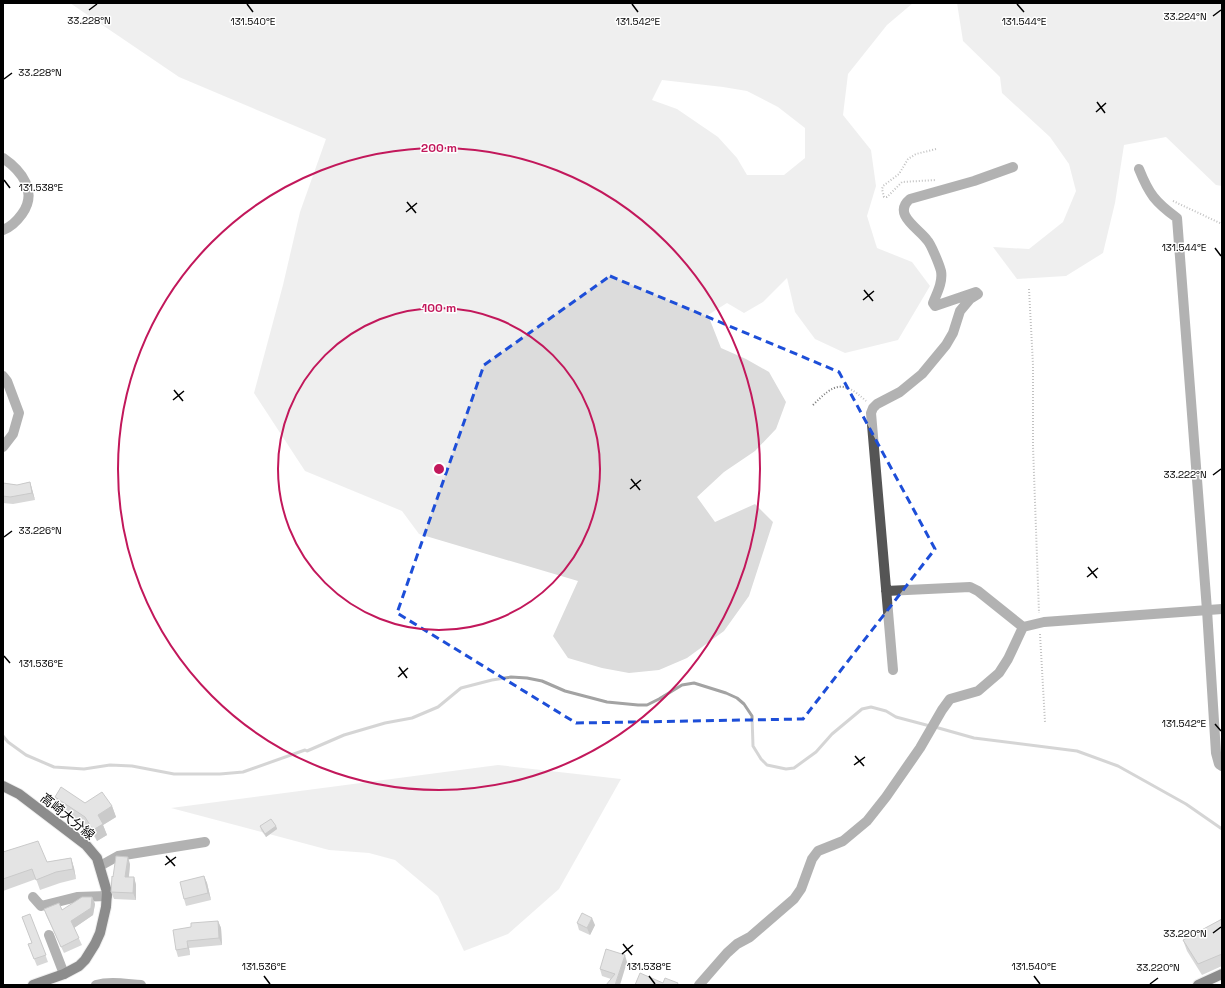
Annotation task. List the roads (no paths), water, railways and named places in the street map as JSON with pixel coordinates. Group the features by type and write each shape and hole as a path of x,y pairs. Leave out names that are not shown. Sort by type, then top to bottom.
{"main road":[{"name":"高崎大分線","path":"3,786 19,794 86,845 97,858 107,892 106,907 100,933 95,944 82,963 64,974 34,985"},
{"path":"1198,985 1222,974"}],"street":[{"path":"3,158 19,172 26,184 30,196 27,207 21,216 8,228 3,230"},
{"path":"893,670 871,413 877,404 900,392 922,374 946,345 953,333 960,310 970,299 978,294 976,292 935,306 933,303 940,283 941,271 928,241 909,222 905,216 903,208 905,203 910,199 974,181 1014,166"},
{"path":"1139,169 1148,190 1156,201 1177,218 1207,610 1216,753 1219,764 1222,766"},
{"path":"3,376 7,381 19,413 14,434 3,447"},
{"path":"886,591 970,588 978,591 1023,627"},
{"path":"1023,627 1039,623 1222,609"},
{"path":"699,985 727,953 737,944 750,937 794,899 801,889 812,859 818,851 843,841 867,821 886,797 920,748 950,699 978,691 999,673 1008,659 1023,627"},
{"path":"100,866 118,856 205,842"},
{"path":"33,897 41,906 77,897 107,896"},
{"path":"49,935 64,974"},
{"path":"96,985 103,983 141,985"}],"waterway":[{"path":"3,736 8,742 26,755 54,767 84,769 110,765 132,766 174,774 220,774 243,772 305,750 307,751 344,735 385,723 412,718 438,707 461,688 511,677 542,681 565,691 607,702 638,705 647,705 682,685 694,683 726,693 737,698 744,704 752,716 753,746 761,759 767,765 786,769 794,768 816,752 832,734 862,709 871,707 886,711 896,717 930,726"},
{"path":"935,727 974,738 1077,751 1118,766 1186,804 1222,829"}]}
